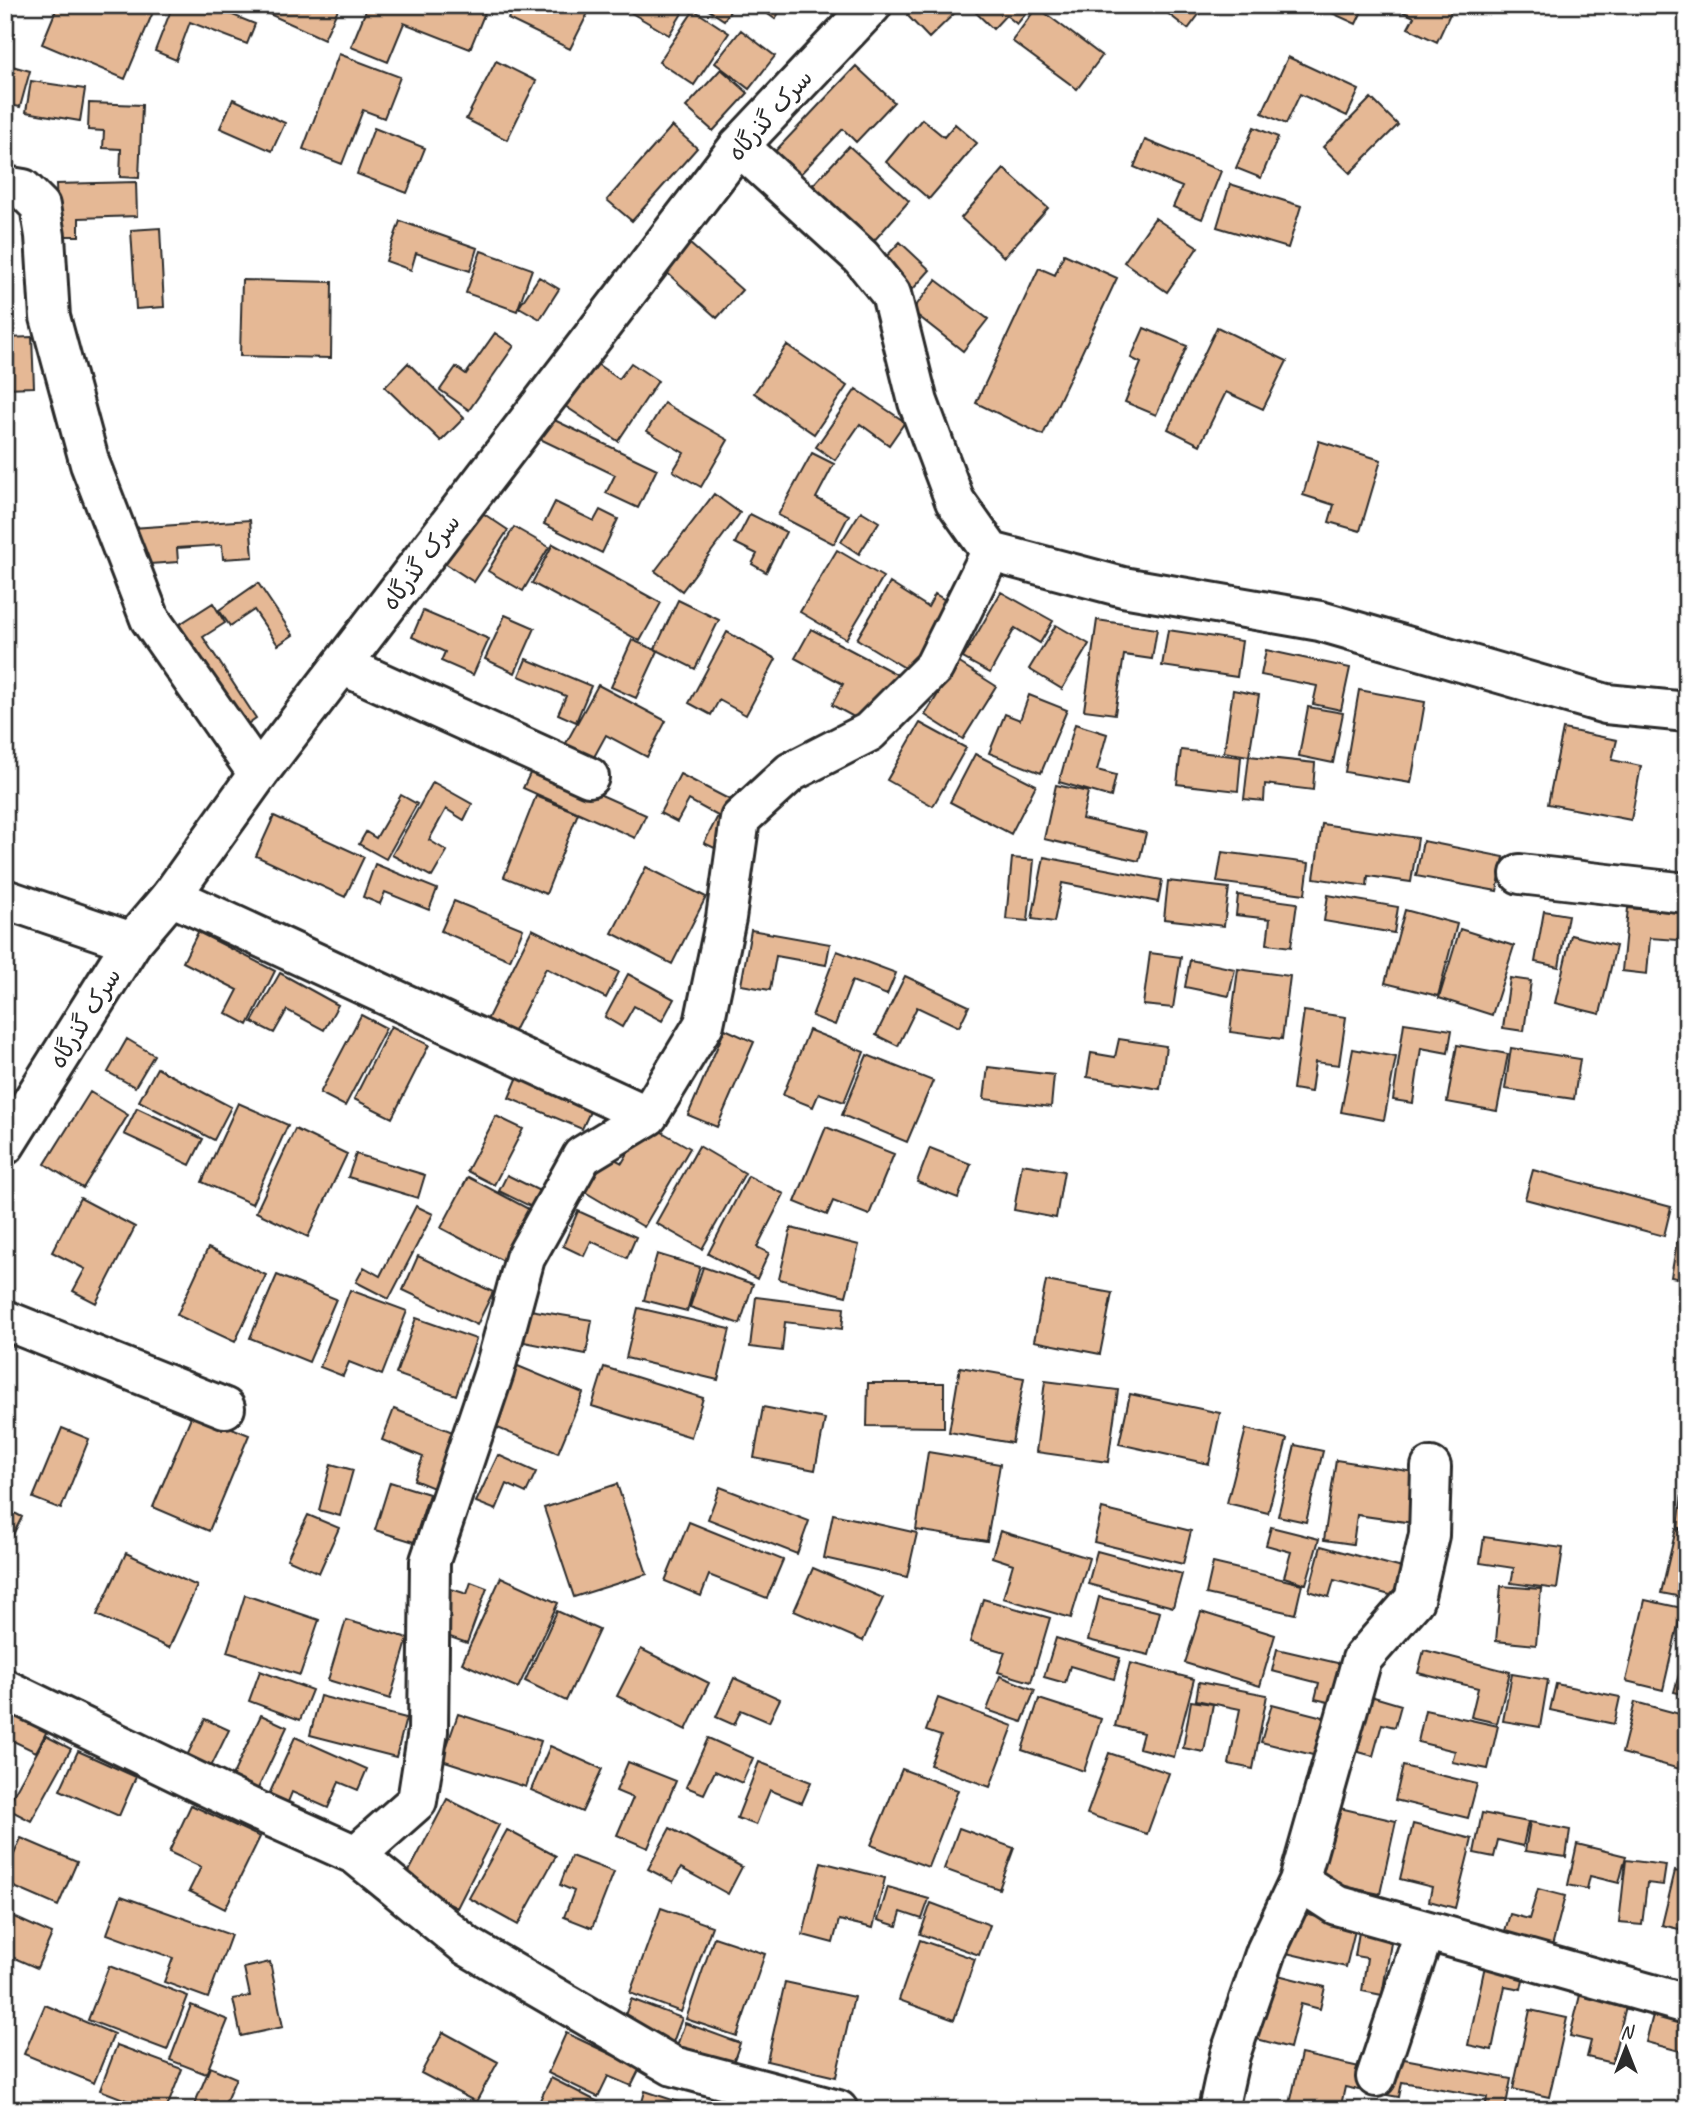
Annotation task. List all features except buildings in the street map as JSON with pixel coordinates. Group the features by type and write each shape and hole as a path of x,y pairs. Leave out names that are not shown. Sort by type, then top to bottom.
{"street":[{"name":"سرک گذرگاه","path":"5,1145 132,942 171,896 258,774 739,146 872,5"},
{"path":"739,146 861,257 891,294 918,402 955,501 991,552 1123,587 1320,621 1606,704 1687,712"},
{"path":"5,186 23,189 40,206 45,236 50,317 90,464 150,620 258,774"},
{"path":"356,1855 417,1801 428,1731 430,1561 494,1373 525,1258 582,1156 648,1116 705,1024 726,918 740,819 791,772 869,732 934,667 991,552"},
{"path":"342,665 589,777"},
{"path":"1520,874 1687,893"},
{"path":"171,896 648,1116"},
{"path":"5,899 132,942"},
{"path":"5,1320 226,1408"},
{"path":"1218,2110 1230,2055 1266,1951 1299,1881 1362,1659 1414,1600 1429,1535 1431,1468"},
{"path":"5,1689 251,1808 356,1855 467,1946 673,2066 838,2110"},
{"path":"1299,1881 1336,1905 1687,2004"},
{"path":"1376,2077 1425,1930"}]}
